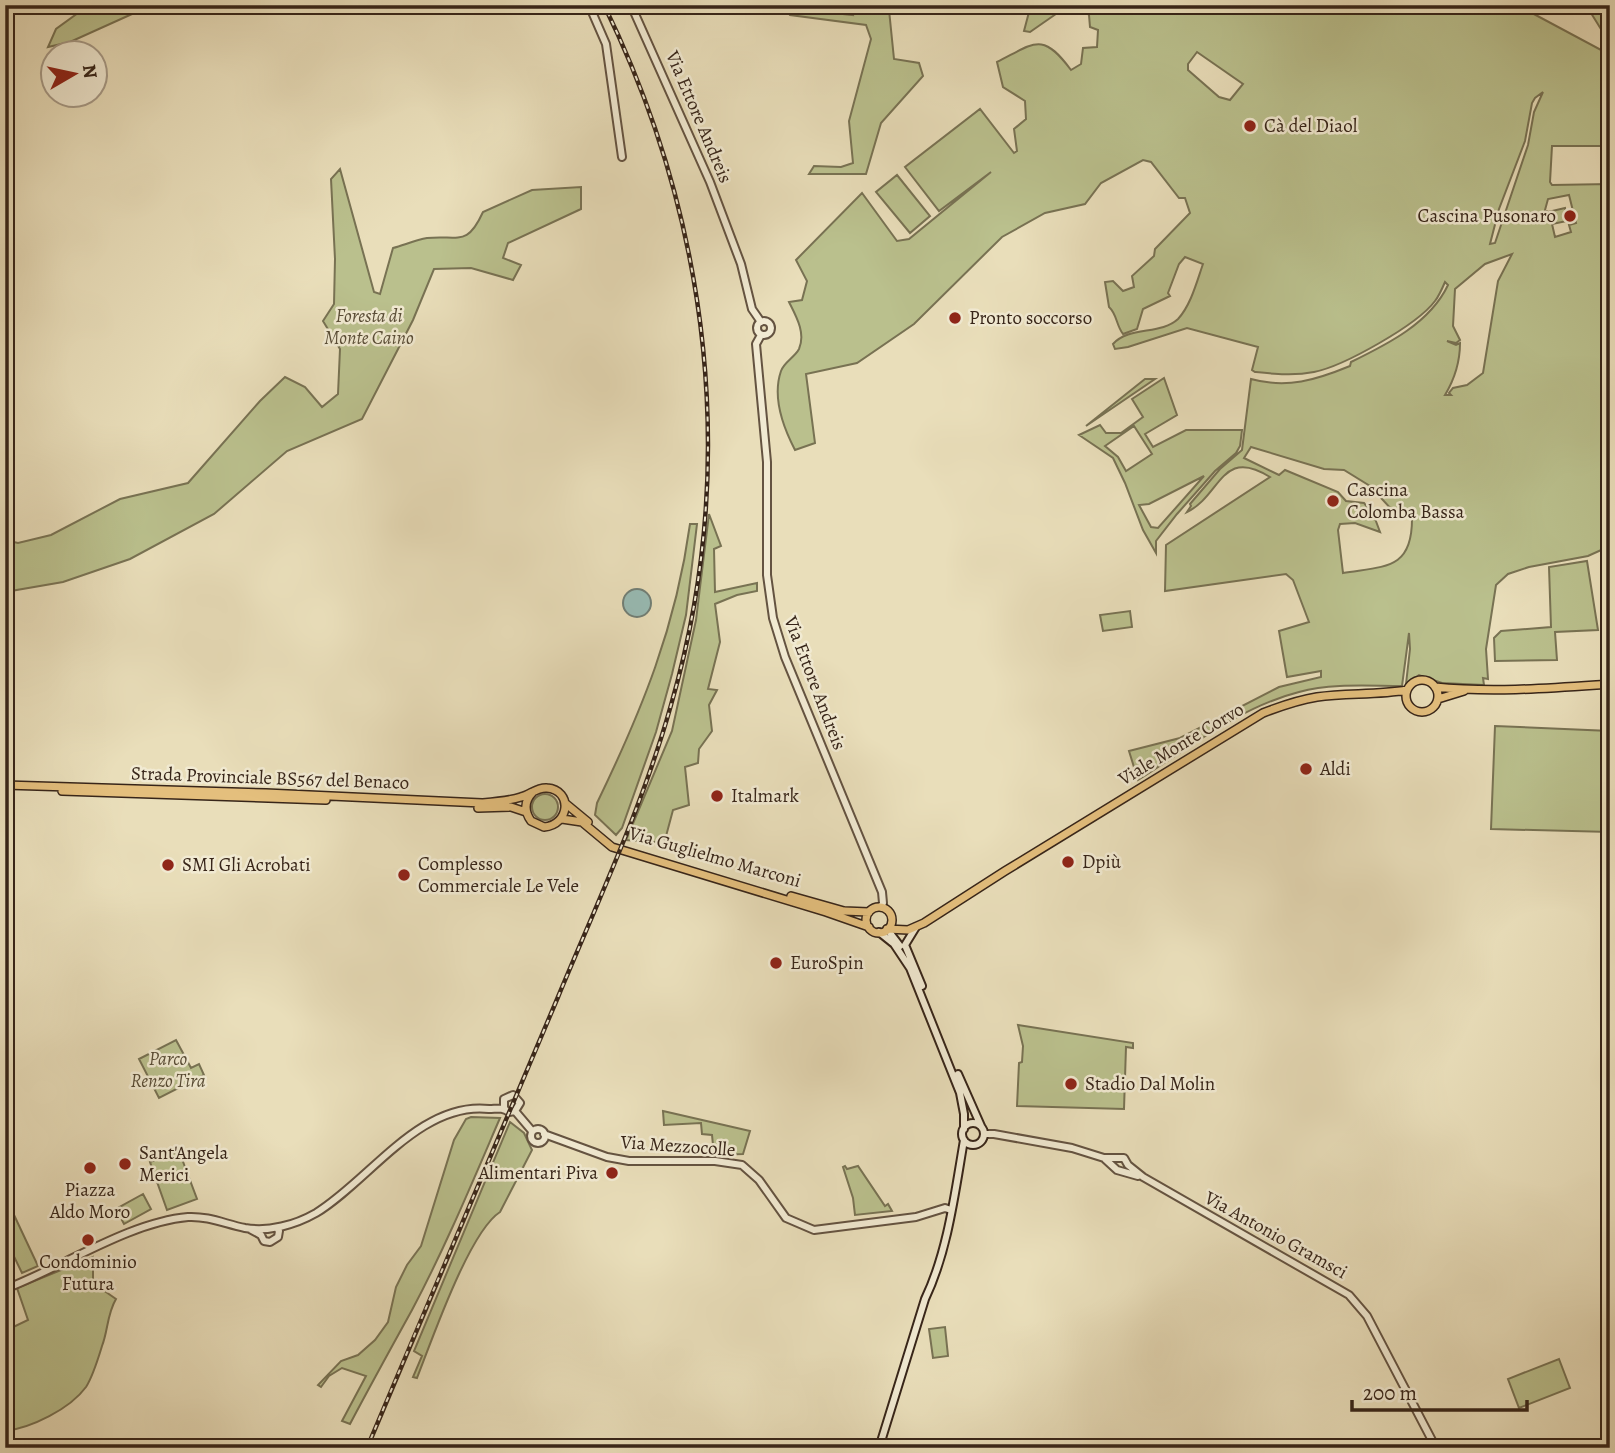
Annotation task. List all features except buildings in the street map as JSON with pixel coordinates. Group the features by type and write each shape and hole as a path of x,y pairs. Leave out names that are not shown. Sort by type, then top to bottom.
{"main road":[{"path":"1438,699 1435,687 1430,682 1420,680 1413,682 1406,693 1411,709 1420,712 1430,710 1438,699 1467,690"},
{"path":"1435,687 1467,690 1610,684"},
{"name":"Viale Monte Corvo","path":"916,927 1263,713 1319,697 1406,693"},
{"name":"Strada Provinciale BS567 del Benaco","path":"5,788 266,793 482,803 518,798 542,788 551,788 559,793 565,803"},
{"name":"Strada Provinciale BS567 del Benaco","path":"5,788 511,807 526,813 535,824 544,827 562,819"},
{"path":"526,813 527,799 533,792"},
{"name":"Via Guglielmo Marconi","path":"565,803 615,844 844,911 869,912 881,907"},
{"path":"565,803 562,819 582,822 612,847 843,917 879,932 916,927"},
{"path":"881,907 888,911 896,924 905,925 932,916"},
{"path":"869,912 866,918 869,927"},
{"path":"887,929 891,918"}],"street":[{"path":"589,5 606,44 622,158"},
{"name":"Via Ettore Andreis","path":"631,5 710,182 741,264 752,309 761,322"},
{"path":"761,322 766,322 770,328 767,334 761,335 757,328 761,322"},
{"name":"Via Ettore Andreis","path":"761,335 756,344 768,462 768,576 773,618 793,678 882,892 884,900 881,907"},
{"path":"916,927 905,945 984,1134 982,1140 967,1149 961,1160"},
{"path":"887,929 912,961"},
{"path":"879,932 894,944 910,968 960,1093 964,1114 961,1160 933,1282 925,1299 879,1448"},
{"path":"248,1228 261,1235 264,1241 270,1242 278,1231 318,1212 420,1128 441,1116 480,1108 515,1111 520,1103 513,1095 504,1098 504,1108"},
{"path":"515,1111 533,1131"},
{"path":"964,1129 972,1123 981,1126"},
{"name":"Via Mezzocolle","path":"544,1134 542,1141 536,1143 531,1138 533,1131 540,1130 544,1134 607,1157 629,1161 715,1161 742,1165 760,1180 786,1218 814,1230 915,1217 945,1208 951,1210"},
{"name":"Via Antonio Gramsci","path":"984,1134 1072,1149 1104,1158 1126,1159 1128,1165 1143,1177 1326,1280 1358,1303 1367,1316 1436,1448"},
{"path":"964,1140 976,1145"},
{"name":"Via Antonio Gramsci","path":"1104,1158 1118,1169 1143,1177"},
{"path":"1118,1158 1114,1162 1118,1169 1128,1165"},
{"path":"5,1289 119,1238 167,1221 203,1217 248,1228 278,1231"},
{"path":"261,1235 265,1228"}],"green space":[{"path":"89,5 152,5 79,38 52,38 56,29"},
{"path":"851,5 889,10 894,59 919,63 923,76 881,123 866,174 809,174 814,166 841,167 853,163 849,121 871,39 866,25 790,15 785,8 853,15"},
{"path":"1037,5 1066,7 1030,32 1024,31 1029,12"},
{"path":"1080,5 1517,5 1601,50 1609,42 1586,5 1603,5 1610,16 1610,146 1552,146 1550,182 1552,185 1610,184 1610,546 1588,556 1529,567 1508,574 1496,585 1486,649 1488,679 1483,678 1484,685 1442,683 1419,675 1406,684 1409,633 1402,686 1324,687 1277,699 1236,718 1138,780 1129,751 1180,738 1279,687 1321,677 1321,671 1287,677 1279,631 1309,622 1293,580 1286,574 1165,591 1166,545 1270,477 1254,469 1241,467 1231,470 1198,505 1187,512 1190,504 1220,469 1242,450 1251,379 1277,383 1301,382 1350,366 1351,362 1407,331 1430,311 1448,285 1445,282 1426,311 1397,332 1343,362 1314,372 1255,372 1252,370 1258,347 1187,328 1115,349 1113,344 1120,338 1163,327 1178,319 1190,300 1203,264 1185,257 1179,264 1168,293 1170,296 1143,309 1137,329 1123,334 1109,307 1105,282 1113,281 1123,291 1134,287 1132,276 1154,256 1155,249 1190,213 1185,198 1179,198 1151,162 1143,160 1101,183 1085,204 1045,213 1002,237 914,324 857,363 806,374 815,443 795,450 783,422 778,391 782,368 797,352 801,343 799,325 789,302 802,300 807,281 796,260 862,193 897,241 909,239 991,172 939,211 905,167 980,109 1014,153 1017,151 1014,129 1026,119 1025,101 1003,87 997,62 1037,44 1053,50 1071,70 1081,64 1083,48 1097,47 1098,30 1090,27 1089,15","holes":["1197,52 1243,84 1230,100 1219,97 1188,70 1188,64","1543,92 1534,112 1528,145 1495,243 1490,244 1499,209 1525,141 1535,98","1569,195 1576,223 1569,225 1571,232 1555,237 1552,224 1567,221 1565,208 1548,212 1545,210 1548,199","1512,254 1498,281 1483,373 1467,385 1453,388 1449,393 1451,395 1445,395 1456,370 1460,350 1460,343 1456,345 1447,341 1456,343 1460,340 1453,326 1455,289 1485,264","1251,447 1324,469 1344,470 1370,486 1394,512 1412,519 1407,548 1401,557 1383,566 1343,573 1338,530 1340,524 1355,523 1380,532 1374,516 1364,503 1346,501 1338,492 1285,470 1279,475 1244,458"]},
{"name":"Foresta di Monte Caino","path":"340,169 374,292 380,294 393,248 427,238 467,235 483,212 532,190 581,187 581,209 508,243 503,258 521,265 513,280 471,268 434,269 413,320 362,419 287,451 214,514 130,559 63,582 5,592 5,540 18,543 51,535 120,499 188,483 260,401 285,377 305,387 322,407 338,394 340,349 323,321 334,304 331,179"},
{"path":"897,175 930,216 910,233 876,192"},
{"path":"1164,378 1177,415 1145,434 1153,447 1186,430 1242,430 1240,446 1236,453 1215,471 1177,514 1156,541 1156,553 1143,530 1113,458 1079,435 1100,425 1106,433 1121,433 1143,417 1132,399","holes":["1134,426 1152,454 1126,471 1118,457 1105,446","1204,476 1158,528 1151,527 1139,505 1149,504"]},
{"path":"1145,379 1155,379 1086,426"},
{"path":"709,514 721,546 714,549 715,592 757,583 757,591 715,604 720,642 708,689 717,690 709,705 712,731 699,749 698,763 685,767 689,805 673,810 665,840 626,840 672,731 696,620"},
{"path":"690,524 697,524 686,615 672,674 656,732 622,828 616,835 595,815 597,803 629,735 655,667 676,598"},
{"path":"1587,561 1598,630 1555,632 1557,660 1495,661 1494,638 1501,631 1551,627 1549,567"},
{"path":"1130,611 1132,627 1103,631 1100,615"},
{"path":"1495,726 1610,731 1610,832 1491,829"},
{"path":"545,794 554,798 558,807 554,816 545,820 536,816 532,807 536,798"},
{"name":"Stadio Dal Molin","path":"1018,1025 1133,1043 1133,1048 1126,1047 1124,1109 1017,1106 1019,1063 1022,1062 1023,1046"},
{"name":"Parco Renzo Tira","path":"176,1040 191,1068 199,1064 204,1075 159,1098 139,1059"},
{"path":"663,1111 750,1131 743,1154 714,1155 712,1135 702,1134 701,1123 664,1125"},
{"path":"500,1118 447,1239 412,1310 350,1424 342,1421 366,1376 342,1368 329,1376 321,1387 318,1385 341,1361 358,1355 375,1340 388,1322 396,1287 421,1246 454,1140 466,1119"},
{"path":"510,1122 524,1133 532,1150 500,1212 488,1223 464,1263 417,1378 413,1377 422,1356 414,1351"},
{"path":"179,1151 197,1199 167,1210 150,1162"},
{"path":"858,1166 885,1206 888,1204 892,1211 855,1215 853,1198 843,1167 847,1169"},
{"path":"143,1194 151,1209 124,1224 116,1209"},
{"path":"7,1200 38,1266 22,1273 5,1238"},
{"path":"93,1257 93,1283 116,1299 89,1383 60,1410 38,1422 5,1431 5,1331 28,1320 17,1288"},
{"path":"945,1327 948,1356 933,1358 929,1329"},
{"path":"1559,1359 1570,1388 1519,1408 1508,1379"}],"water":[{"path":"637,589 647,593 651,603 647,613 637,617 627,613 623,603 627,593"}],"railway":[{"path":"367,1448 633,816 671,705 692,616 704,527 708,438 703,349 690,261 669,174 640,88 604,5"}],"place":[{"name":"Cà del Diaol","path":"1250,126"},
{"name":"Cascina Pusonaro","path":"1570,216"},
{"name":"Pronto soccorso","path":"955,318"},
{"name":"Cascina Colomba Bassa","path":"1333,501"},
{"name":"Aldi","path":"1306,769"},
{"name":"Italmark","path":"717,796"},
{"name":"Dpiù","path":"1068,862"},
{"name":"SMI Gli Acrobati","path":"168,865"},
{"name":"Complesso Commerciale Le Vele","path":"404,875"},
{"name":"EuroSpin","path":"776,963"},
{"name":"Stadio Dal Molin","path":"1071,1084"},
{"name":"Sant'Angela Merici","path":"125,1164"},
{"name":"Piazza Aldo Moro","path":"90,1168"},
{"name":"Alimentari Piva","path":"612,1173"},
{"name":"Condominio Futura","path":"88,1240"}]}
